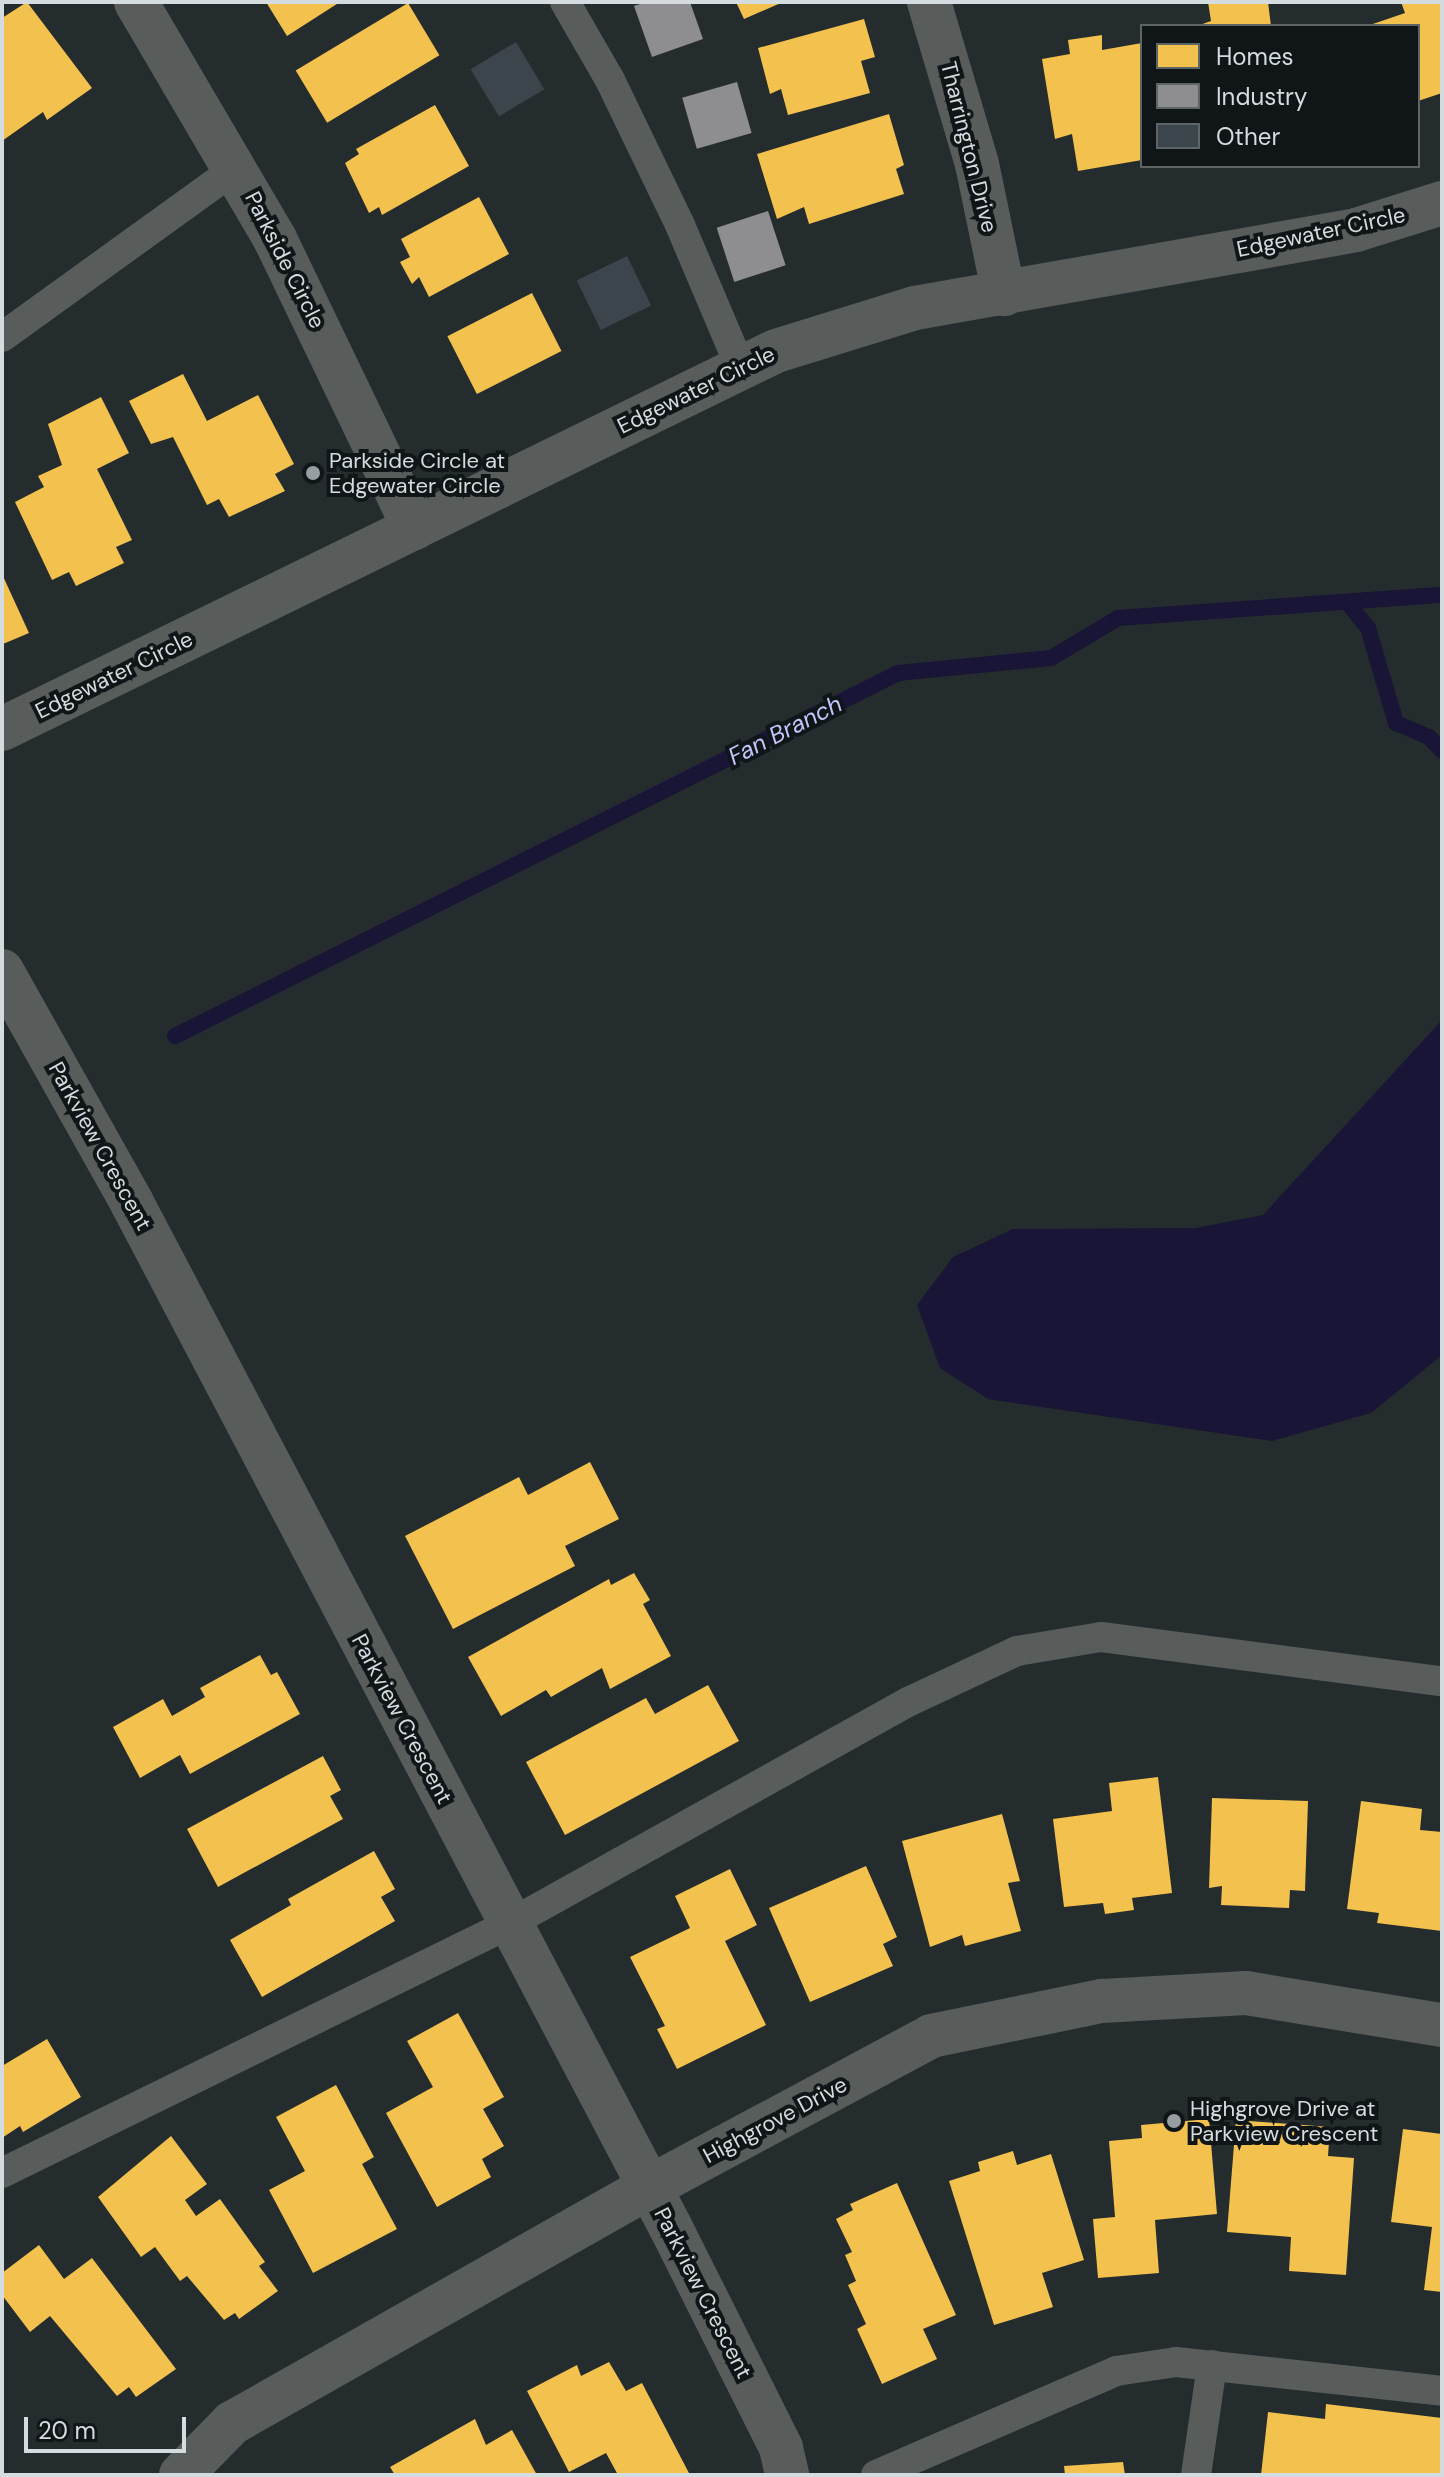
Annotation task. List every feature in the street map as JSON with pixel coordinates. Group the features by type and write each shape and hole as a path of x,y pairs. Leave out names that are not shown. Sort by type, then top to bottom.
{"street":[{"name":"Parkside Circle","path":"136,2 238,167 367,422 414,528"},
{"name":"Tharrington Drive","path":"929,2 977,164 1004,294"},
{"name":"Edgewater Circle","path":"2,729 741,369 841,328 915,308 1356,230 1442,203"},
{"name":"Parkview Crescent","path":"2,971 132,1203 648,2188 781,2448 787,2475"},
{"name":"Highgrove Drive","path":"181,2475 232,2423 648,2188 931,2036 1102,2001 1246,1993 1442,2025"}],"lane":[{"path":"565,2 674,212 741,369"},
{"path":"2,337 238,167"},
{"path":"2,2173 509,1924 908,1702 1017,1651 1101,1637 1442,1681"},
{"path":"876,2475 1116,2371 1176,2362 1442,2391"},
{"path":"1196,2475 1212,2365"}],"shaded area":[{"path":"1442,1020 1442,1355 1371,1413 1272,1441 988,1399 940,1368 917,1305 953,1257 1013,1229 1196,1228 1263,1215"}],"building: Homes":[{"path":"27,2 92,88 47,120 43,112 2,141 2,18"},
{"path":"266,2 340,2 287,36"},
{"path":"736,2 783,2 744,19"},
{"path":"1208,2 1268,2 1271,24 1203,24 1211,21"},
{"path":"1401,2 1442,2 1442,93 1420,100 1420,24 1373,24 1405,13"},
{"path":"408,3 439,55 327,123 296,70"},
{"path":"864,19 875,57 861,61 870,93 788,115 781,89 770,94 758,48"},
{"path":"1102,35 1102,50 1140,43 1140,160 1078,171 1072,134 1055,139 1042,59 1070,54 1068,40"},
{"path":"435,105 469,166 382,215 379,207 369,213 345,163 359,154 356,149"},
{"path":"889,114 904,165 896,169 904,194 809,224 804,207 777,219 757,154"},
{"path":"479,197 509,254 429,297 419,277 412,284 400,262 410,257 401,239"},
{"path":"532,293 562,351 477,394 447,336"},
{"path":"183,374 207,421 258,395 294,464 275,474 285,491 229,517 219,499 207,505 173,437 151,444 129,401"},
{"path":"101,397 129,453 97,469 132,540 116,547 124,563 76,586 69,572 52,580 15,502 44,487 38,476 62,465 48,424"},
{"path":"2,574 29,633 3,644 2,640"},
{"path":"590,1462 619,1519 565,1546 575,1566 453,1629 405,1536 519,1477 528,1495"},
{"path":"634,1573 650,1600 643,1604 671,1656 610,1689 602,1668 551,1697 546,1690 501,1716 468,1657 609,1579 611,1585"},
{"path":"260,1655 271,1675 277,1672 300,1714 190,1774 180,1755 140,1778 113,1727 163,1699 172,1716 205,1697 200,1688"},
{"path":"708,1685 739,1741 565,1835 526,1762 646,1698 655,1714"},
{"path":"323,1756 341,1790 330,1796 343,1819 218,1887 187,1829"},
{"path":"1158,1777 1172,1893 1132,1898 1134,1910 1105,1914 1103,1903 1064,1907 1053,1819 1112,1811 1109,1783"},
{"path":"1212,1798 1308,1801 1305,1891 1290,1890 1289,1908 1221,1905 1222,1886 1209,1888"},
{"path":"1361,1801 1422,1809 1420,1830 1442,1832 1442,1931 1377,1923 1379,1913 1347,1909"},
{"path":"1002,1814 1020,1881 1008,1883 1021,1931 965,1946 962,1935 930,1947 902,1841"},
{"path":"374,1851 395,1889 381,1897 395,1921 262,1997 230,1940 291,1905 288,1899"},
{"path":"866,1866 897,1937 883,1944 893,1966 810,2002 769,1908"},
{"path":"730,1869 757,1925 725,1941 766,2025 677,2069 657,2029 665,2026 630,1957 690,1928 675,1896"},
{"path":"458,2013 504,2097 483,2109 504,2146 482,2159 491,2177 437,2207 386,2113 433,2087 407,2041"},
{"path":"47,2039 81,2097 23,2132 20,2126 2,2138 2,2066"},
{"path":"336,2085 374,2157 362,2164 397,2229 313,2273 269,2190 305,2171 276,2117"},
{"path":"1209,2119 1217,2214 1155,2220 1159,2273 1098,2278 1093,2219 1115,2217 1109,2141 1142,2138 1141,2125"},
{"path":"1236,2120 1330,2127 1328,2156 1354,2158 1346,2275 1289,2271 1291,2237 1227,2232"},
{"path":"1403,2129 1442,2134 1442,2292 1424,2290 1432,2227 1391,2222"},
{"path":"171,2136 207,2184 185,2200 196,2216 220,2199 265,2262 259,2266 278,2291 239,2319 235,2313 224,2320 187,2276 180,2281 155,2247 141,2257 98,2197"},
{"path":"1013,2151 1017,2165 1051,2154 1084,2260 1042,2273 1053,2307 994,2325 949,2181 980,2171 978,2162"},
{"path":"897,2183 956,2315 923,2329 937,2359 882,2384 857,2329 866,2324 848,2285 856,2281 845,2255 852,2252 836,2219 853,2210 850,2204"},
{"path":"39,2245 64,2279 92,2258 176,2369 136,2397 129,2387 117,2396 50,2316 30,2332 2,2295 2,2273"},
{"path":"609,2362 626,2391 642,2383 690,2475 618,2475 606,2453 569,2472 527,2391 577,2365 581,2376"},
{"path":"1326,2404 1442,2418 1442,2475 1261,2475 1268,2412 1325,2419"},
{"path":"475,2419 486,2445 512,2430 537,2475 395,2475 390,2467"},
{"path":"1123,2462 1125,2475 1065,2475 1064,2466"}],"building: Industry":[{"path":"646,2 690,2 703,39 652,57 634,6"},
{"path":"737,82 752,133 697,149 682,98"},
{"path":"768,211 786,265 734,282 717,228"}],"building: Other":[{"path":"516,42 544,89 499,116 471,69"},
{"path":"627,256 651,305 601,330 577,281"}],"waterway":[{"name":"Fan Branch","path":"175,1036 898,673 1051,658 1118,618 1442,595"},
{"path":"1347,602 1368,628 1396,723 1429,737 1442,751"}],"place":[{"name":"Parkside Circle at Edgewater Circle","path":"313,473"},
{"name":"Highgrove Drive at Parkview Crescent","path":"1174,2121"}]}
